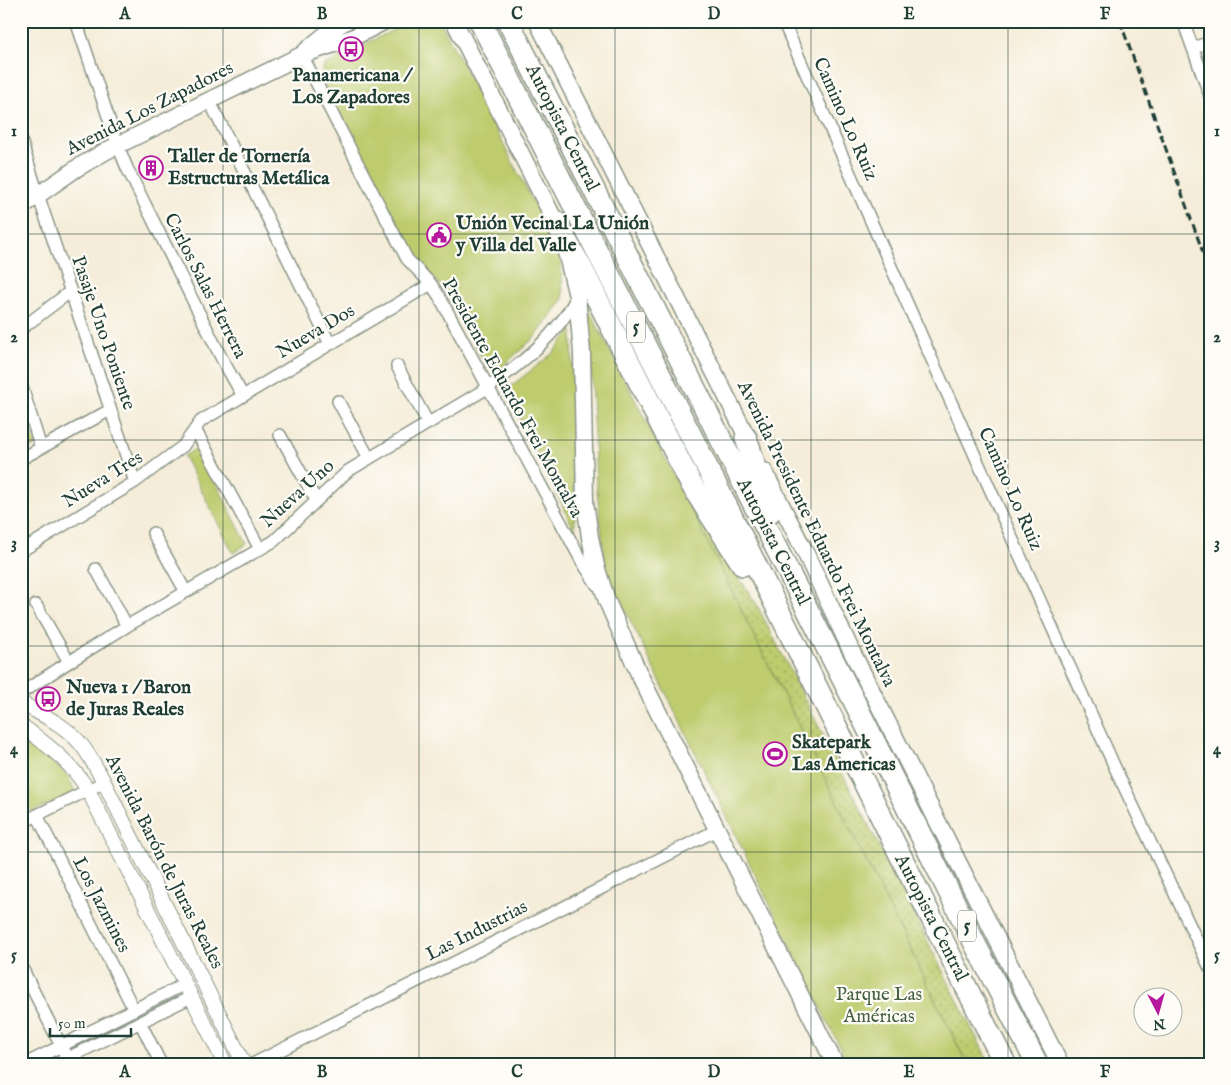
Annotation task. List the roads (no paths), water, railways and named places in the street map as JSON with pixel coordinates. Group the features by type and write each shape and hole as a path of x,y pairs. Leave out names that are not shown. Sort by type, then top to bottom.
{"highway":[{"name":"Autopista Central","path":"480,21 711,475 1005,1064"},
{"name":"Autopista Central","path":"508,21 1037,1064"},
{"path":"555,221 574,254 672,448 698,495 790,634"},
{"path":"746,438 797,588"}],"main road":[{"name":"Avenida Los Zapadores","path":"302,55 326,33 346,21"},
{"name":"Avenida Los Zapadores","path":"21,207 77,168 118,146 302,55 352,38 385,21"},
{"path":"454,21 555,221 568,255 577,296 582,353 585,502 596,566 607,601 640,676 835,1064"},
{"name":"Avenida Presidente Eduardo Frei Montalva","path":"537,21 746,438 773,487 860,668 1060,1064"}],"street":[{"name":"Carlos Salas Herrera","path":"76,21 126,168 222,360 243,396"},
{"name":"Camino Lo Ruiz","path":"784,21 929,353 1117,772 1210,968"},
{"path":"1183,21 1210,96"},
{"path":"1193,48 1210,42"},
{"name":"Presidente Eduardo Frei Montalva","path":"302,55 407,259 431,284 439,296 580,558 607,601"},
{"path":"209,100 330,344"},
{"name":"Pasaje Uno Poniente","path":"21,140 135,482"},
{"name":"Nueva Dos","path":"195,429 201,421 431,284"},
{"path":"21,330 70,291"},
{"name":"Nueva Uno","path":"21,693 126,626 274,540 348,471 506,375 553,332 567,315 577,296"},
{"path":"397,366 428,423"},
{"path":"21,384 41,448"},
{"path":"338,401 369,458"},
{"path":"21,459 110,410"},
{"path":"195,429 260,549"},
{"name":"Nueva Tres","path":"21,551 135,482 183,446 195,429"},
{"path":"280,435 316,500"},
{"path":"153,533 186,592"},
{"path":"96,569 126,626"},
{"path":"36,605 69,662"},
{"name":"Avenida Barón de Juras Reales","path":"21,703 66,730 89,755 244,1064"},
{"name":"Avenida Barón de Juras Reales","path":"21,724 63,758 88,790 225,1064"},
{"path":"21,822 104,782"},
{"name":"Los Jazmines","path":"37,815 134,1010"},
{"name":"Las Industrias","path":"254,1064 717,830"},
{"path":"21,966 68,1061"},
{"path":"25,1064 134,1010 188,990"},
{"path":"56,1064 68,1061 140,1022 188,990"},
{"path":"140,1022 161,1064"}],"railway":[{"path":"1120,21 1210,272"}],"place":[{"name":"Panamericana / Los Zapadores","path":"351,49"},
{"name":"Taller de Tornería Estructuras Metálica","path":"151,168"},
{"name":"Unión Vecinal La Unión y Villa del Valle","path":"439,235"},
{"name":"Nueva 1 / Baron de Juras Reales","path":"48,699"},
{"name":"Skatepark Las Americas","path":"775,754"}],"park label":[{"name":"Parque Las Américas","path":"879,1006"}]}
